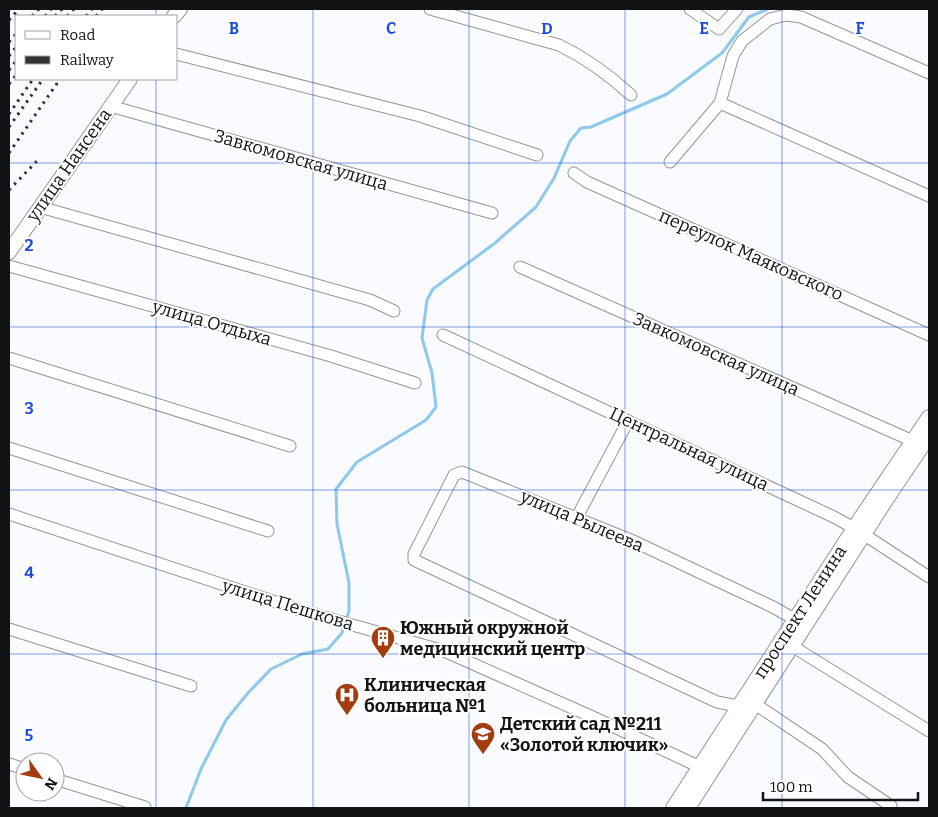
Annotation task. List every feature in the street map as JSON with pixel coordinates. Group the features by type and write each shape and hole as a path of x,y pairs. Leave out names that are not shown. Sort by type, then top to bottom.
{"main road":[{"name":"улица Нансена","path":"9,252 129,80"},
{"name":"проспект Ленина","path":"688,808 792,646 859,531 929,417"},
{"name":"проспект Ленина","path":"673,808 794,619 929,436"}],"street":[{"path":"430,9 559,45 576,53 605,72 631,95"},
{"path":"690,9 719,29 737,9"},
{"path":"670,162 720,103 733,56 742,41 770,19 786,15 800,17 929,73"},
{"path":"178,55 420,116 537,155"},
{"path":"720,103 929,196"},
{"name":"Завкомовская улица","path":"110,106 492,213"},
{"name":"переулок Маяковского","path":"574,173 587,182 929,336"},
{"path":"40,207 370,300 394,311"},
{"name":"улица Отдыха","path":"9,266 331,356 415,383"},
{"name":"Завкомовская улица","path":"520,267 913,441"},
{"name":"Центральная улица","path":"443,335 478,353 628,420 859,531 929,576"},
{"path":"9,358 290,446"},
{"path":"578,517 628,420"},
{"path":"9,448 268,531"},
{"name":"улица Рылеева","path":"738,706 717,702 414,560 414,554 454,474 462,472 578,517 773,607 794,619"},
{"name":"улица Пешкова","path":"9,514 300,610 444,651 700,767"},
{"path":"9,629 191,686"},
{"path":"792,646 929,731"},
{"path":"755,704 822,749 848,777 891,806"},
{"path":"65,782 145,807"}],"waterway":[{"path":"346,620 349,611 349,583 337,524 336,489 357,462 426,420 436,407 432,373 422,338 427,300 433,289 495,243 536,207 554,178 570,141 581,128 591,127 667,94 722,53 749,17 768,9"},
{"path":"186,808 201,769 226,720 248,693 271,669 302,654 328,649 342,633 344,626"}],"railway":[{"path":"9,20 19,9"},
{"path":"33,15 39,9"},
{"path":"46,15 51,9"},
{"path":"56,15 62,9"},
{"path":"68,15 74,9"},
{"path":"87,15 92,9"},
{"path":"97,15 102,9"},
{"path":"9,42 15,35"},
{"path":"9,56 15,48"},
{"path":"9,70 15,62"},
{"path":"9,84 15,76"},
{"path":"9,114 32,80"},
{"path":"9,127 42,80"},
{"path":"9,153 59,80"},
{"path":"9,190 37,161"}],"place":[{"name":"Южный окружной медицинский центр","path":"383,659"},
{"name":"Клиническая больница №1","path":"347,716"},
{"name":"Детский сад №211 «Золотой ключик»","path":"483,755"}]}
